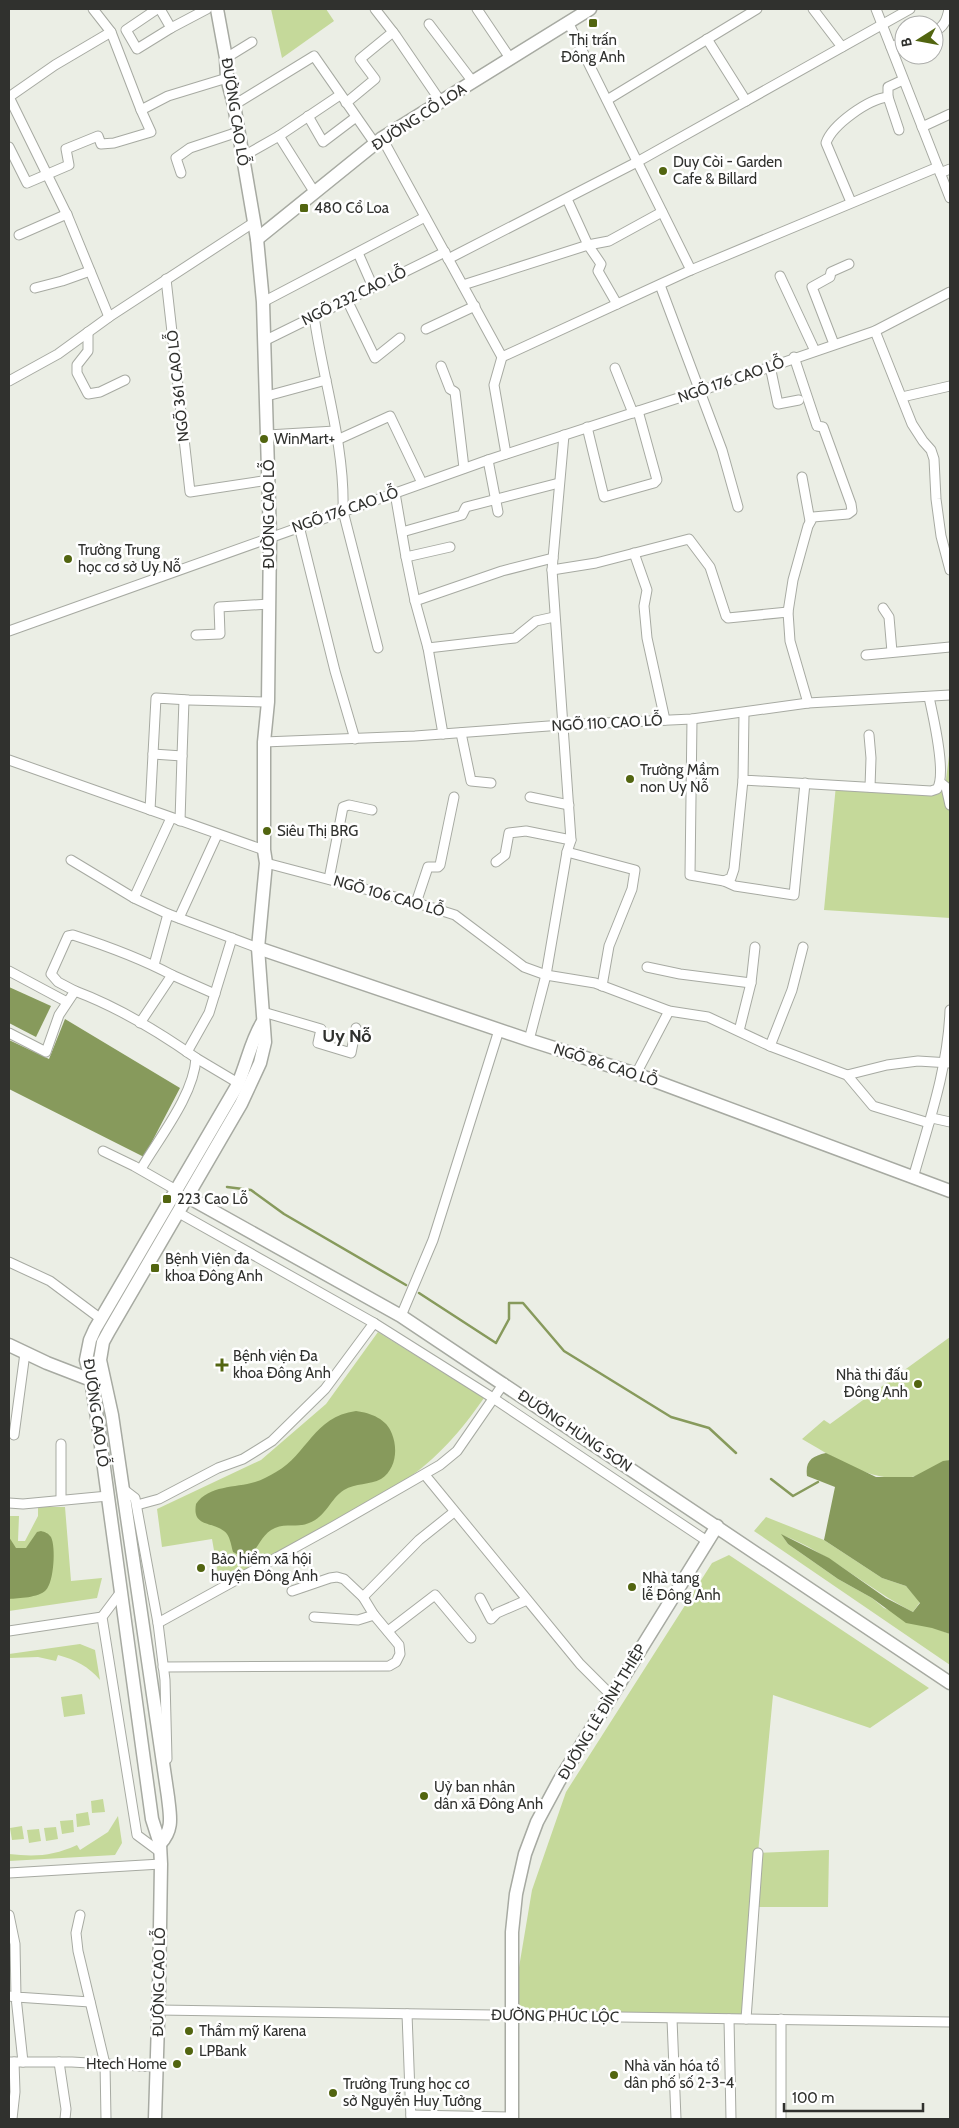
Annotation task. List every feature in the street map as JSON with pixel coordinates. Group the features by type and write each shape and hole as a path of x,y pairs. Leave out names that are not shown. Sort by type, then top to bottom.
{"main road":[{"name":"ĐƯỜNG CAO LỖ","path":"160,1853 171,1825 168,1797 112,1416 100,1360 103,1342 180,1213 252,1084 265,1042 258,948 266,863 264,850 264,742 268,702 270,537 263,302 257,239 234,105 227,78 226,58 218,9"},
{"name":"ĐƯỜNG CỔ LOA","path":"257,239 379,141 590,9"},
{"name":"NGÕ 86 CAO LỖ","path":"258,948 499,1030 636,1074 950,1191"},
{"name":"ĐƯỜNG CAO LỖ","path":"155,2119 159,2010 160,1853 152,1819 108,1496 91,1380 86,1360 87,1350 102,1319 238,1083 248,1060 252,1039 263,1018"},
{"name":"ĐƯỜNG HÙNG SƠN","path":"188,1198 402,1316 950,1683"},
{"path":"9,1345 91,1380 104,1380"},
{"name":"ĐƯỜNG LÊ ĐÌNH THIỆP","path":"512,2118 512,1932 516,1894 525,1854 541,1814 611,1695 717,1526"}],"street":[{"path":"9,147 27,182 70,165 66,148 98,136 101,144 114,143 151,132 111,32 93,9"},
{"path":"171,28 159,9 126,30 137,49 207,9"},
{"path":"375,9 441,102"},
{"path":"479,9 510,58"},
{"path":"606,100 757,9"},
{"path":"813,9 842,47"},
{"path":"876,9 950,198"},
{"name":"NGÕ 232 CAO LỖ","path":"264,341 373,287 447,256 638,162 910,9"},
{"path":"944,24 949,9"},
{"path":"568,22 691,270"},
{"path":"429,24 473,82"},
{"path":"110,316 67,214 9,97 55,65 111,32"},
{"path":"346,103 375,79 360,59 393,32"},
{"path":"707,39 746,101"},
{"path":"226,58 252,42"},
{"path":"234,105 314,56 346,103 379,141 426,217 502,357 494,385 506,454"},
{"path":"141,110 168,96 227,78"},
{"path":"899,130 888,98 888,87 904,80"},
{"path":"242,157 279,136 340,95"},
{"path":"852,202 826,143 829,134 850,116 873,101 888,98"},
{"path":"922,127 950,114"},
{"path":"308,116 323,142 356,116"},
{"path":"181,173 176,158 190,148 238,132"},
{"path":"279,136 315,193"},
{"path":"502,357 691,270 852,202 939,170 950,169"},
{"path":"566,198 588,245 601,264 598,271 617,304"},
{"path":"463,285 588,245 609,241 662,212"},
{"path":"19,235 67,214"},
{"path":"263,302 426,217"},
{"path":"9,381 58,354 110,316 253,223"},
{"path":"358,252 373,287"},
{"path":"834,344 812,287 830,277 830,272 849,264"},
{"path":"35,288 90,271"},
{"path":"780,276 815,351"},
{"name":"NGÕ 361 CAO LỖ","path":"166,279 190,492 268,480"},
{"path":"660,285 722,450 738,507"},
{"name":"NGÕ 176 CAO LỖ","path":"9,631 464,468 875,331 950,292"},
{"path":"347,300 375,358 400,338"},
{"path":"426,329 474,306"},
{"path":"314,316 336,435 343,493 343,511 378,648"},
{"path":"875,331 912,424 931,450 934,459 936,499 941,536 950,570"},
{"path":"88,332 88,351 77,365 77,373 88,394 100,392 125,380"},
{"path":"794,358 817,426 823,427 852,510 848,514 813,517 793,580 788,612 790,640 808,703"},
{"path":"440,366 450,389 455,392 459,412 464,468"},
{"path":"770,366 778,404 799,400"},
{"path":"587,427 604,497 654,484 657,480 635,412 615,368"},
{"path":"266,396 326,380"},
{"path":"902,397 950,386"},
{"path":"268,435 336,435 390,416 422,483"},
{"path":"529,1040 546,975 567,852 571,840 552,570 564,435"},
{"path":"488,460 498,512"},
{"path":"802,477 810,522"},
{"path":"402,532 462,515 466,507 559,483"},
{"path":"395,493 415,601 428,648 443,734"},
{"path":"299,526 335,671 355,739"},
{"path":"552,570 596,562 689,539 710,567 728,618 788,612"},
{"path":"406,557 450,547"},
{"path":"634,553 647,590 644,606 648,638 665,720"},
{"path":"415,601 502,571 553,558"},
{"path":"196,635 220,634 219,607 269,604"},
{"path":"883,608 889,618 892,652"},
{"path":"428,648 515,638 536,621 554,617"},
{"path":"866,655 950,647"},
{"name":"NGÕ 110 CAO LỖ","path":"264,742 355,739 692,719 808,703 950,695"},
{"path":"743,780 930,791 936,789 941,784 938,743 929,697"},
{"path":"150,810 156,698 268,702"},
{"path":"134,898 175,820 182,756 184,700"},
{"path":"724,881 731,878 734,869 743,780 744,713"},
{"path":"692,719 690,875 724,881 735,886 794,895 805,783"},
{"path":"461,733 471,781 491,783"},
{"path":"869,735 871,758 870,787"},
{"path":"153,754 182,756"},
{"path":"9,760 264,850"},
{"path":"941,784 946,787 950,805"},
{"path":"416,902 428,867 438,867 440,865 454,797"},
{"path":"530,797 569,805"},
{"path":"329,879 343,807 350,805 372,810"},
{"path":"496,862 504,855 509,833 526,832 571,840"},
{"path":"179,918 217,835"},
{"path":"567,852 634,870 632,889 609,946 602,986"},
{"path":"71,860 134,898 168,914 258,948"},
{"name":"NGÕ 106 CAO LỖ","path":"266,863 416,902 454,915 524,967 546,975 595,983 669,1011 708,1017 770,1046"},
{"path":"154,965 168,914"},
{"path":"214,994 126,953 73,935 68,936 51,974 58,982 94,998 140,1023 238,1083"},
{"path":"187,1052 209,1013 232,938"},
{"path":"739,1031 751,983 755,947"},
{"path":"803,947 792,990 770,1046 848,1075 872,1106 930,1120 950,1122"},
{"path":"647,967 680,974 751,983"},
{"path":"9,971 67,1002"},
{"path":"140,1023 172,975"},
{"path":"9,1033 46,1052 59,1015 76,991"},
{"path":"913,1178 948,1063 950,1010"},
{"path":"636,1074 669,1011"},
{"path":"263,1018 321,1029 318,1043 351,1053 356,1028"},
{"path":"402,1316 433,1240 499,1030"},
{"path":"140,1169 180,1104 194,1075 196,1058"},
{"path":"848,1075 887,1065 918,1061 948,1063"},
{"path":"103,1151 140,1169 176,1190"},
{"path":"180,1213 374,1323 493,1398 708,1541"},
{"path":"9,1262 50,1281 102,1319"},
{"path":"137,1505 159,1499 218,1468 243,1459 272,1441 326,1390 374,1323"},
{"path":"14,1434 25,1353"},
{"path":"158,1623 425,1475 457,1451 504,1383"},
{"path":"61,1444 61,1499"},
{"path":"425,1475 580,1664 611,1695"},
{"path":"122,1488 135,1498 137,1505 158,1623 163,1667 168,1797"},
{"path":"9,1502 23,1504 108,1496"},
{"path":"363,1597 419,1540 454,1512"},
{"path":"136,1577 150,1574"},
{"path":"163,1667 389,1666 396,1662 400,1654 399,1645 374,1615 363,1597 344,1579 337,1577 292,1591"},
{"path":"120,1593 102,1618 137,1835 160,1853"},
{"path":"388,1631 435,1595 471,1638"},
{"path":"480,1598 491,1619 497,1612 527,1600"},
{"path":"314,1617 358,1620 374,1615"},
{"path":"9,1631 102,1618"},
{"path":"9,1873 160,1853"},
{"path":"746,2019 758,1853"},
{"path":"9,1915 15,1944 12,1996 15,2092 12,2119"},
{"path":"80,1915 76,1933 105,2064 106,2119"},
{"path":"12,1996 90,2002"},
{"name":"ĐƯỜNG PHÚC LỘC","path":"159,2010 950,2022"},
{"path":"407,2014 411,2117 512,2118"},
{"path":"672,2019 676,2119"},
{"path":"729,2019 731,2119"},
{"path":"781,2020 781,2119"},
{"path":"15,2062 59,2062 156,2067"},
{"path":"59,2062 66,2109 65,2119"}],"shaded area":[{"path":"271,9 326,9 334,21 282,58"},
{"path":"950,748 950,918 824,910 836,785 945,787"},
{"path":"9,987 51,1006 36,1037 9,1023"},
{"path":"65,1019 180,1088 144,1157 9,1089 9,1040 49,1059"},
{"path":"378,1332 484,1398 458,1433 428,1463 404,1481 220,1585 212,1539 162,1547 157,1509 261,1460 326,1404"},
{"name":"Nhà thi đấu Đông Anh","path":"950,1337 950,1460 917,1476 883,1477 854,1468 802,1439 824,1420 830,1424"},
{"path":"356,1411 378,1418 386,1424 392,1434 395,1446 393,1464 381,1479 344,1490 320,1517 309,1523 275,1528 268,1532 252,1553 247,1555 233,1552 226,1533 197,1517 196,1504 208,1493 255,1482 271,1475 296,1456 320,1428 342,1415"},
{"path":"826,1453 876,1477 913,1477 943,1461 950,1460 950,1634 906,1623 872,1598 838,1579 788,1544 781,1534 829,1558 886,1598 913,1612 920,1603 906,1586 882,1578 824,1540 835,1487 807,1476 807,1466 810,1460"},
{"path":"38,1507 65,1507 71,1581 102,1578 97,1598 9,1611 9,1516 19,1516 18,1541 25,1541 38,1516"},
{"path":"766,1517 824,1540 882,1578 906,1586 920,1602 913,1612 816,1551 782,1535 788,1544 838,1579 872,1598 884,1608 950,1634 950,1665 754,1531"},
{"path":"41,1531 49,1535 53,1542 53,1564 49,1586 43,1593 38,1595 9,1599 9,1537 16,1548 26,1548 37,1532"},
{"path":"729,1555 929,1688 870,1728 773,1695 758,1853 829,1850 828,1907 754,1907 746,2019 511,2015 532,1890 566,1792 712,1563"},
{"path":"80,1644 95,1650 100,1680 81,1664 58,1655 56,1661 38,1657 9,1658 9,1654"},
{"path":"82,1694 85,1714 64,1717 61,1697"},
{"path":"103,1799 105,1812 92,1813 91,1801"},
{"path":"88,1812 90,1825 77,1827 76,1814"},
{"path":"118,1816 122,1843 115,1855 9,1861 9,1854 44,1855 77,1845 80,1850 108,1832"},
{"path":"73,1820 74,1832 62,1834 60,1821"},
{"path":"22,1826 24,1839 12,1840 10,1828"},
{"path":"56,1827 58,1839 46,1841 44,1828"},
{"path":"39,1829 41,1841 29,1843 27,1830"}],"waterway":[{"path":"227,1187 251,1190 284,1214 406,1285"},
{"path":"419,1293 496,1343 509,1319 509,1303 523,1303 564,1351 671,1417 709,1428 736,1453"},
{"path":"771,1479 793,1496 818,1482"}],"place":[{"name":"Thị trấn Đông Anh","path":"593,23"},
{"name":"Duy Còi - Garden Cafe & Billard","path":"663,171"},
{"name":"480 Cổ Loa","path":"304,208"},
{"name":"WinMart+","path":"264,439"},
{"name":"Trường Trung học cơ sở Uy Nỗ","path":"68,559"},
{"name":"Trường Mầm non Uy Nỗ","path":"630,779"},
{"name":"Siêu Thị BRG","path":"267,831"},
{"name":"223 Cao Lỗ","path":"167,1199"},
{"name":"Bệnh Viện đa khoa Đông Anh","path":"155,1268"},
{"name":"Bệnh viện Đa khoa Đông Anh","path":"222,1365"},
{"name":"Nhà thi đấu Đông Anh","path":"918,1384"},
{"name":"Bảo hiểm xã hội huyện Đông Anh","path":"201,1568"},
{"name":"Nhà tang lễ Đông Anh","path":"632,1587"},
{"name":"Uỷ ban nhân dân xã Đông Anh","path":"424,1796"},
{"name":"Thẩm mỹ Karena","path":"189,2031"},
{"name":"LPBank","path":"189,2051"},
{"name":"Htech Home","path":"177,2064"},
{"name":"Nhà văn hóa tổ dân phố số 2-3-4","path":"614,2075"},
{"name":"Trường Trung học cơ sở Nguyễn Huy Tưởng","path":"333,2093"}],"district":[{"name":"Uy Nỗ","path":"347,1036"}]}
